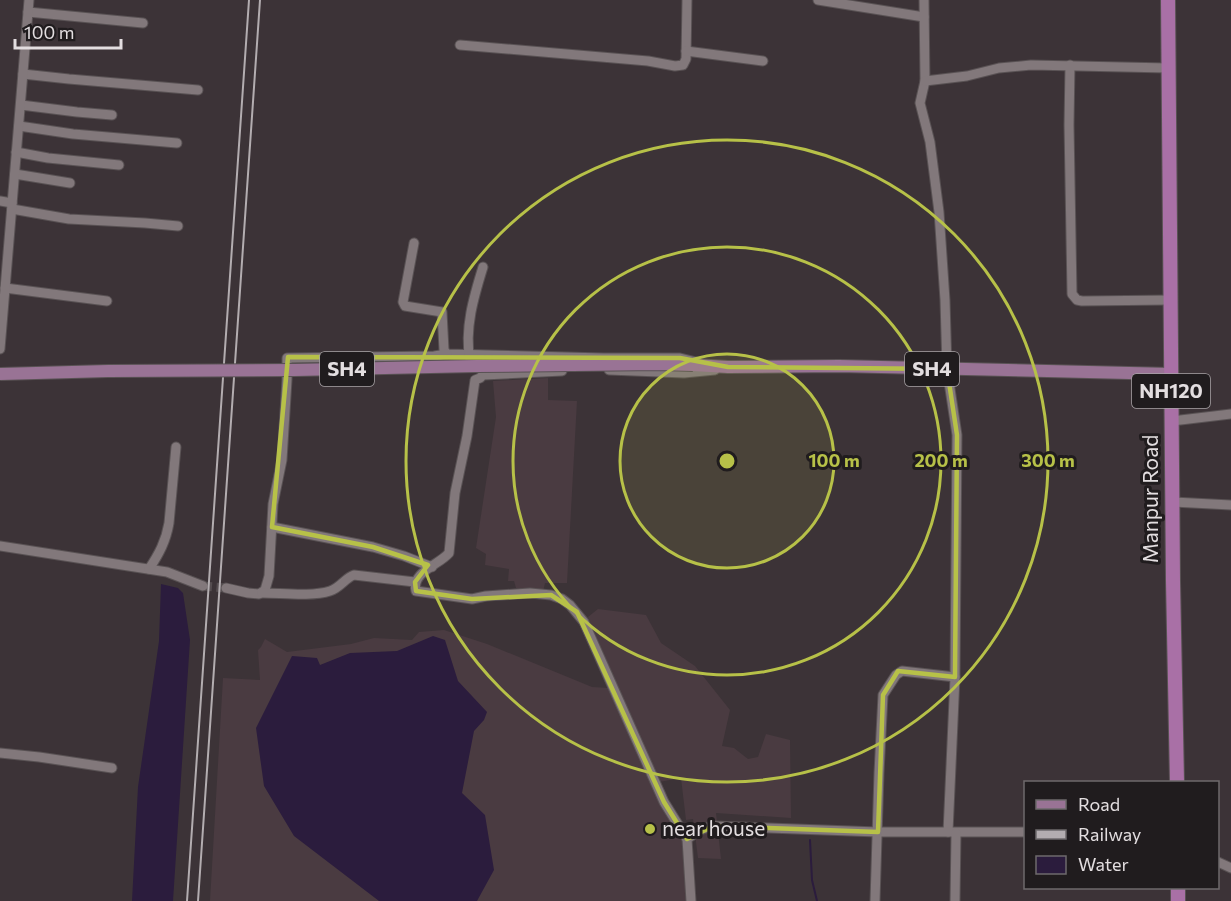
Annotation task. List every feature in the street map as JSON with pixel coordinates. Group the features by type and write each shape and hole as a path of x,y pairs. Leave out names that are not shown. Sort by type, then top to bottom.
{"highway":[{"name":"Manpur Road","path":"1167,0 1177,781"}],"main road":[{"name":"SH4","path":"0,374 659,364 728,367 838,366 1064,370 1171,374"}],"street":[{"path":"0,349 29,0"},
{"path":"460,45 648,61 678,66 685,64 686,59 687,0"},
{"path":"818,0 924,17"},
{"path":"924,0 925,81 920,103 930,142 939,212 947,369 957,435 952,833 955,901"},
{"path":"28,12 143,23"},
{"path":"686,51 763,61"},
{"path":"925,81 967,76 999,68 1031,65 1168,68"},
{"path":"1070,65 1072,294 1077,300 1082,301 1171,300"},
{"path":"23,74 198,90"},
{"path":"21,105 112,115"},
{"path":"19,126 73,134 177,143"},
{"path":"16,152 48,158 119,165"},
{"path":"15,174 70,183"},
{"path":"0,201 12,206 69,219 178,226"},
{"path":"414,243 403,303 405,306 442,312 444,352 447,354"},
{"path":"483,267 471,312 469,355 475,380 468,436 455,493 450,549 447,556 418,576 415,588 416,591 472,598 530,593 551,595 570,605 584,622 664,802 687,839 691,901"},
{"path":"5,288 107,301"},
{"path":"262,593 269,576 273,504 282,460 287,358 447,354 680,358 688,359 699,365"},
{"path":"475,380 483,375 554,371 618,370 684,373 728,367"},
{"path":"1172,421 1231,414"},
{"path":"149,569 167,535 176,447"},
{"path":"1173,502 1231,505"},
{"path":"272,527 373,547 432,567"},
{"path":"0,546 167,572 203,586"},
{"path":"226,588 255,594 322,593 337,588 349,577 354,576 415,582"},
{"path":"875,901 884,695 896,675 903,671 955,677"},
{"path":"0,753 112,768"},
{"path":"687,839 698,830 713,826 878,832 1024,832"}],"highlighted area":[{"path":"288,357 680,358 728,367 947,369 957,435 955,677 898,671 883,695 878,832 713,826 687,839 664,802 577,612 551,595 472,599 416,591 415,582 428,565 373,547 272,527"}],"shaded area":[{"path":"548,378 548,400 577,401 567,583 545,583 543,592 516,588 514,581 508,581 509,569 485,565 486,554 476,548 496,417 493,381"},
{"path":"598,609 646,615 661,643 695,666 730,710 722,746 734,748 748,759 758,757 766,734 790,740 791,818 716,813 721,859 698,858 693,819 686,820 681,778 659,782 588,617"},
{"path":"444,630 487,644 592,687 609,688 682,841 686,901 210,901 223,678 260,680 258,650 265,639 287,652 351,644 374,638 412,640 419,632"}],"water":[{"path":"161,584 178,588 183,593 190,640 173,901 132,901 138,787 159,641"},
{"path":"433,636 445,640 458,681 487,712 484,720 474,731 462,793 485,815 494,870 477,901 379,901 294,836 264,786 256,728 292,656 317,658 320,665 350,653 397,651"}],"waterway":[{"path":"810,840 812,880 817,901"}],"tunnel":[{"path":"203,586 226,588"}],"railway":[{"path":"187,901 249,0"},
{"path":"198,901 260,0"}],"place":[{"name":"near house","path":"650,829"}]}
